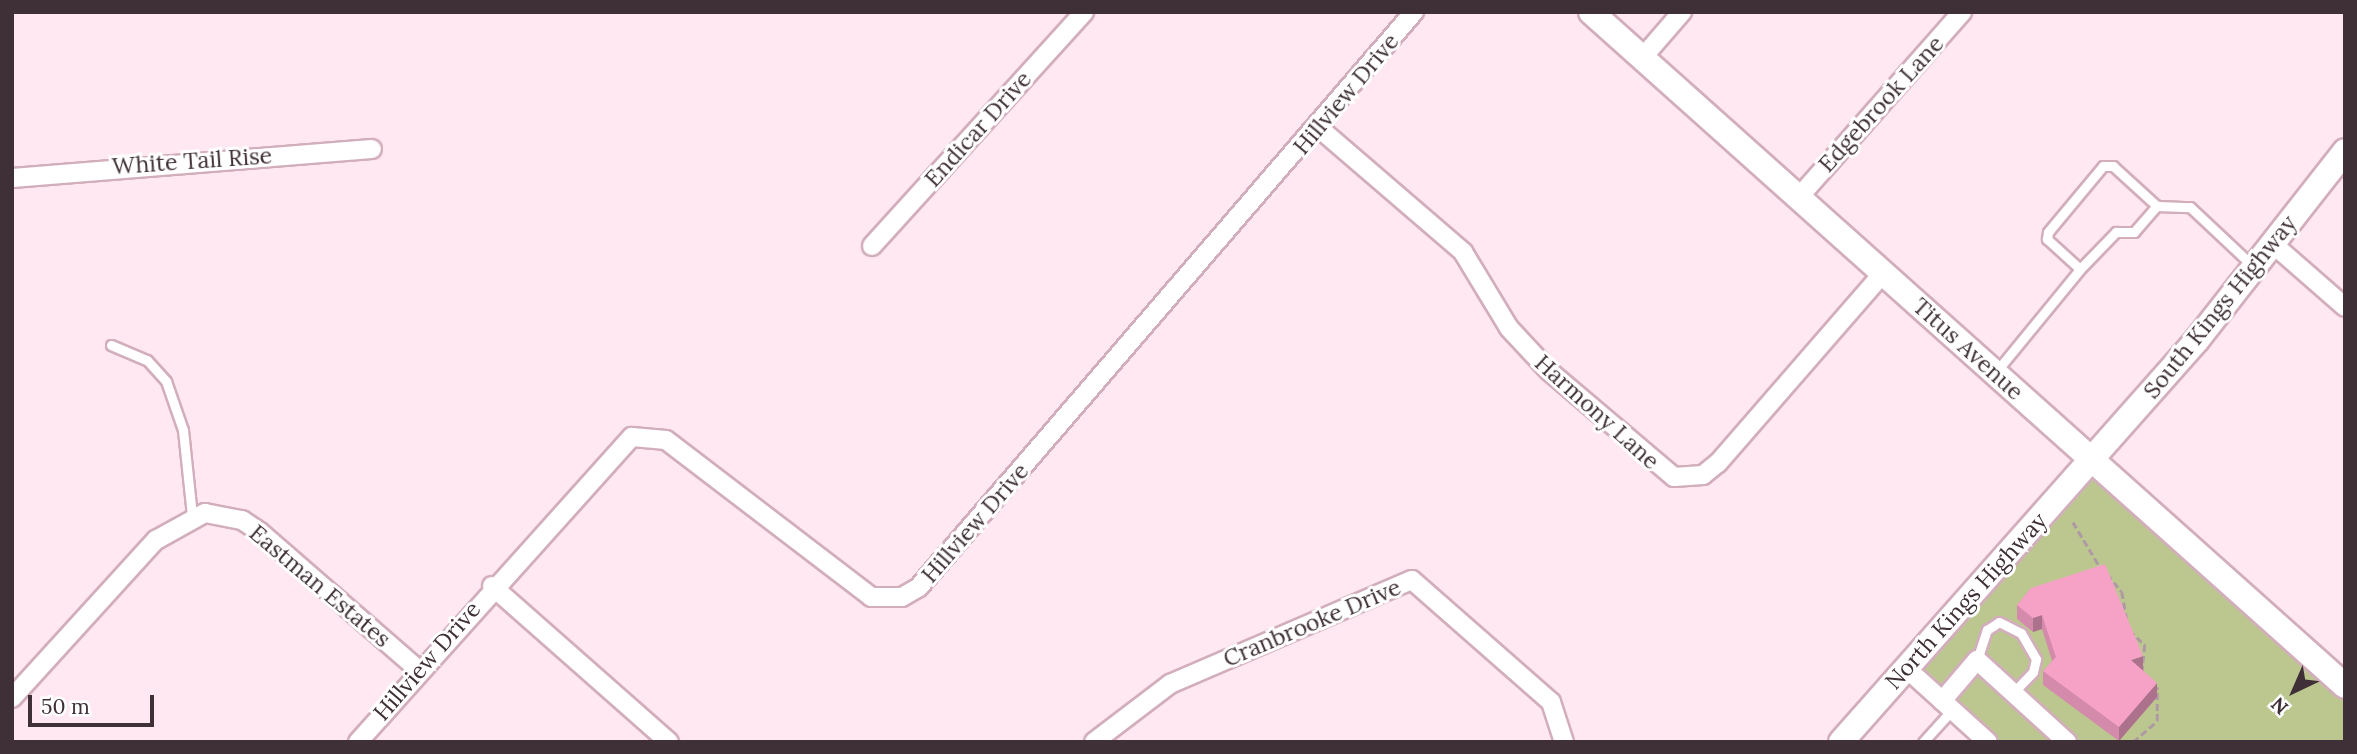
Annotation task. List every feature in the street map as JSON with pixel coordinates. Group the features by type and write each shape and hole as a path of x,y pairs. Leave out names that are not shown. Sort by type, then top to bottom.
{"main road":[{"name":"Titus Avenue","path":"1591,12 2345,686"},
{"name":"South Kings Highway","path":"2092,460 2274,245 2345,150"},
{"name":"North Kings Highway","path":"1841,742 2092,460"}],"street":[{"name":"Endicar Drive","path":"872,246 1084,12"},
{"name":"Hillview Drive","path":"358,742 614,450 644,434 666,440 870,597 910,592 1319,128 1414,12"},
{"path":"1643,57 1682,12"},
{"name":"Edgebrook Lane","path":"1799,197 1962,12"},
{"name":"Harmony Lane","path":"1319,128 1463,252 1509,328 1539,362 1674,477 1703,475 1718,463 1882,272"},
{"name":"White Tail Rise","path":"12,178 372,149"},
{"path":"2274,245 2345,307"},
{"name":"Eastman Estates","path":"192,516 224,514 260,532 419,670"},
{"path":"12,698 145,552 192,516"},
{"name":"Cranbrooke Drive","path":"1094,742 1170,684 1412,580 1551,702 1564,742"},
{"path":"492,586 669,742"},
{"path":"1947,705 1977,660 2067,742"},
{"path":"1906,668 1988,742"}],"lane":[{"path":"2080,269 2047,239 2048,232 2103,166 2113,166 2157,206 2190,207 2255,268"},
{"path":"1994,373 2080,269 2116,232 2134,232 2157,206"},
{"path":"111,345 148,360 166,382 183,430 192,516"},
{"path":"1977,660 1987,630 1999,622 2021,633 2036,659 2033,672 2014,692"},
{"path":"1923,742 1947,705"}],"path":[{"path":"2073,522 2096,564 2120,587 2125,627 2146,649 2143,679 2161,696 2157,721 2133,742"}],"green space":[{"path":"2092,460 2345,686 2345,742 1985,742 1904,670"}],"building":[{"path":"2105,564 2143,656 2131,660 2157,683 2119,727 2043,671 2056,657 2042,615 2033,618 2017,605 2031,588"}]}
